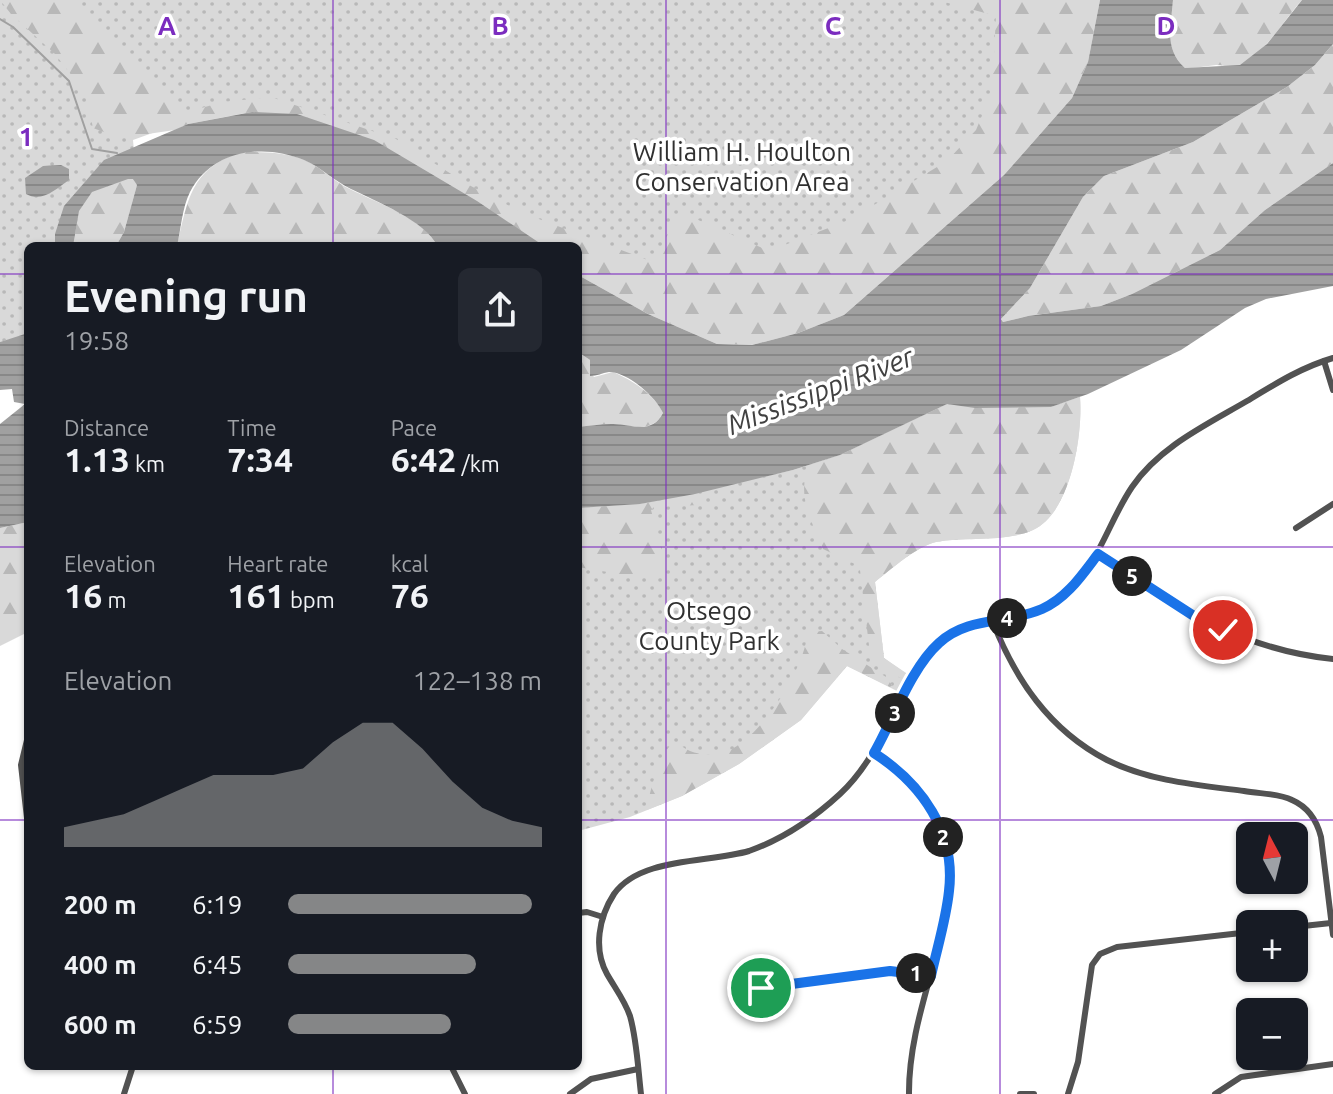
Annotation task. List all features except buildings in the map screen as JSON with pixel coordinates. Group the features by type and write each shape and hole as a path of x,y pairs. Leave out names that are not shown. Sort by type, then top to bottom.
{"street":[{"path":"641,1094 630,1016 601,961 599,938 603,917 615,893 637,875 662,866 747,851 803,824 842,792 874,753 930,653 957,630 1033,612 1050,604 1072,587 1098,554 1134,484 1167,451 1196,430 1286,378 1333,358"},
{"path":"1324,361 1333,390"},
{"path":"1296,528 1333,504"},
{"path":"1098,554 1209,624 1277,649 1333,659"},
{"path":"992,620 1012,666 1031,697 1055,722 1094,752 1146,775 1283,797 1299,803 1308,811 1321,837 1333,935"},
{"path":"24,753 21,765 24,792"},
{"path":"874,753 900,771 917,789 937,819 946,847 950,887 911,1061 909,1094"},
{"path":"582,913 603,917"},
{"path":"1308,925 1331,923"},
{"path":"1068,1094 1078,1062 1092,965 1100,954 1117,947 1236,934"},
{"path":"761,988 890,971 931,976"},
{"path":"1215,1094 1241,1077 1333,1064"},
{"path":"570,1094 591,1079 638,1069"},
{"path":"124,1094 132,1070"},
{"path":"453,1070 465,1094"},
{"path":"1020,1094 1034,1094"}],"green space":[{"name":"William H. Houlton Conservation Area","path":"0,0 1093,0 840,303 582,247 582,242 534,242 227,106 133,140 137,185 113,242 24,242 24,336 0,342"},
{"path":"0,0 74,0 187,112 223,102 271,97 396,139 467,184 523,213 653,262 680,212 769,251 849,220 947,161 976,130 992,92 996,16 937,0 1100,0 1088,62 1072,98 1004,175 844,315 798,333 752,345 717,344 648,314 582,277 582,242 538,242 374,140 297,114 251,112 188,124 175,130 120,138 93,128 86,94 55,54"},
{"path":"1173,0 1302,0 1267,44 1241,65 1185,68 1171,45"},
{"path":"1333,44 1333,163 1265,210 1220,250 1132,294 1101,306 1003,322 1001,319 1030,288 1083,197 1104,176 1193,142 1287,87 1315,65"},
{"path":"240,152 264,152 308,162 344,186 409,218 421,226 434,242 178,242 194,188 223,159"},
{"path":"128,179 133,179 137,185 118,242 74,242 79,211 92,192"},
{"path":"582,355 590,360 590,372 594,377 613,372 635,383 663,413 647,426 582,427"},
{"name":"Otsego County Park","path":"1080,397 1079,431 1072,471 1057,507 1046,521 1033,530 1010,537 929,544 875,582 884,658 912,677 903,694 847,666 801,720 739,764 682,796 630,817 582,830 582,508 640,504 793,470 840,455 947,404 1051,407"},
{"path":"1080,397 1079,431 1072,471 1057,507 1046,521 1033,530 1010,537 929,544 875,582 884,658 909,676 900,678 870,654 860,570 857,565 823,549 814,528 804,486 810,465 840,455 947,404 975,408 1051,407"},
{"path":"695,494 702,494 703,500 699,505 654,507 651,510 665,563 657,576 637,577 582,568 582,508 640,504"},
{"path":"24,523 24,634 0,646 0,528"},
{"path":"822,631 842,649 886,677 892,685 890,687 847,666 801,720 739,764 682,796 647,810 656,774 668,748 673,743 706,754 721,753 735,747 763,722 788,686 807,636"}],"water":[{"name":"Mississippi River","path":"1100,0 1173,0 1171,45 1185,68 1240,65 1267,44 1302,0 1333,0 1333,44 1315,65 1287,87 1193,142 1104,176 1083,197 1030,288 1001,319 1003,322 1101,306 1132,294 1220,250 1265,210 1333,163 1333,286 1266,299 1245,308 1181,350 1088,394 1051,407 975,408 947,404 840,455 793,470 640,504 582,508 582,427 647,426 663,413 648,393 624,376 609,372 590,376 590,360 582,355 582,277 648,314 717,344 752,345 798,333 844,315 1004,175 1072,98 1088,62"},
{"path":"252,112 297,114 374,140 477,201 538,242 434,242 411,220 345,186 310,163 288,155 256,152 225,159 200,178 187,198 178,242 118,242 137,185 133,179 128,179 92,192 79,211 74,242 55,242 64,206 104,160 188,124"},
{"path":"61,165 69,169 69,180 43,196 26,194 25,178 43,166"},
{"path":"24,334 24,404 14,402 12,389 0,390 0,342"},
{"path":"24,405 24,523 0,528 0,424"}],"waterway":[{"path":"0,19 13,27 69,81 92,149 117,153"}],"route":[{"path":"761,988 890,971 931,976 950,887 946,847 937,819 917,789 900,771 874,753 923,663 940,642 964,627 1043,609 1072,587 1098,554 1197,618 1223,630"}]}
